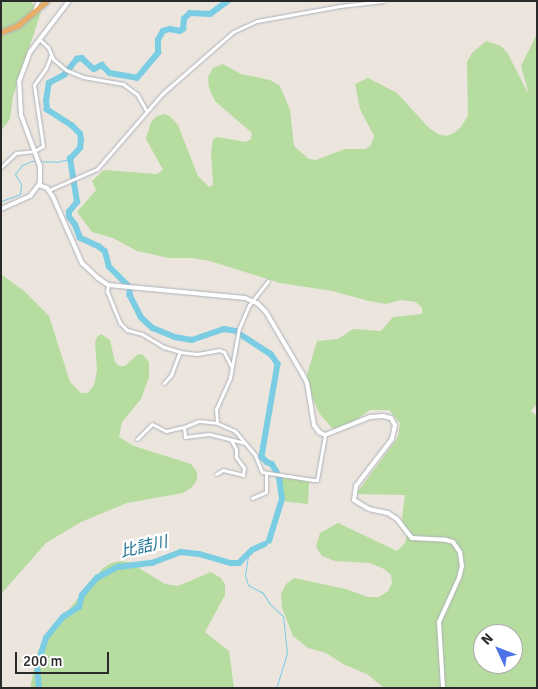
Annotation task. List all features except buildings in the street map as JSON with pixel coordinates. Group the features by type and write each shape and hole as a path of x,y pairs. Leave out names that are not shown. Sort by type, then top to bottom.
{"highway":[{"path":"1,32 17,26 47,1"}],"street":[{"path":"32,14 38,1"},
{"path":"1,210 30,196 39,186 41,171 21,115 19,82 25,62 39,39 69,1"},
{"path":"39,186 49,190 97,169 146,110 199,60 233,32 245,26 290,15 358,3 384,1"},
{"path":"39,39 48,47 51,55 73,74 123,84 137,94 146,110"},
{"path":"1,167 16,153 34,151 44,144 38,123 34,85 46,68 51,55"},
{"path":"49,190 77,256 87,270 108,285 189,291 245,298 266,312 302,372 307,383 314,425 316,429 325,435"},
{"path":"217,423 216,408 230,378 239,328 252,301 268,281"},
{"path":"108,285 107,291 123,327 164,347 180,352 197,354 219,350 224,352 232,369"},
{"path":"164,383 171,375 180,352"},
{"path":"325,435 370,417 383,416 391,418 395,425 392,439 356,486 354,500 369,509 388,513 398,519 412,538 453,542 460,552 462,566 459,578 438,622 443,688"},
{"path":"137,439 152,424 166,431 199,422 217,423 235,431 255,455 262,472 317,480 325,435"},
{"path":"184,427 185,437 209,434 245,444"},
{"path":"216,474 223,470 244,475 244,468 236,458 236,449 231,439"},
{"path":"252,498 266,492 266,474"}],"green space":[{"path":"1,1 30,1 41,12 13,96 10,119 1,131"},
{"path":"537,34 537,404 531,411 537,416 537,688 384,688 367,674 345,665 326,653 308,648 293,636 282,608 281,594 286,584 294,578 346,589 368,597 379,597 388,591 392,583 391,575 384,569 370,563 335,561 322,556 316,547 320,533 338,523 397,551 405,543 407,534 402,517 405,495 356,494 398,437 400,423 389,410 370,410 349,425 338,429 332,428 319,413 312,397 307,375 317,341 338,339 353,329 381,331 393,317 422,314 422,308 416,302 401,300 386,304 369,301 332,291 280,283 210,261 192,258 169,258 137,251 113,238 92,232 77,212 96,190 92,181 104,170 157,174 163,170 146,139 151,122 157,116 164,114 170,116 178,125 198,176 209,187 213,185 211,152 213,139 217,137 246,142 251,139 252,133 215,101 209,88 208,77 213,68 223,64 241,74 270,80 280,86 290,110 294,146 309,159 316,160 345,149 366,149 371,145 374,136 360,109 355,84 368,78 397,93 429,128 438,134 446,136 454,133 461,127 468,116 467,62 472,53 486,41 501,46 508,54 529,95 521,66"},
{"path":"1,274 24,291 49,316 70,382 81,393 88,393 94,385 97,371 95,343 97,337 101,334 110,340 115,362 119,366 125,366 137,355 142,354 149,362 149,377 141,399 122,422 119,437 134,446 191,464 197,472 197,480 192,487 183,493 127,503 81,522 46,543 1,594"},
{"path":"280,476 309,481 308,504 282,501"},
{"path":"129,562 165,584 178,586 211,572 221,578 225,584 225,595 205,632 229,651 234,688 30,688 38,651 43,641 102,569 111,563"}],"waterway":[{"name":"比詰川","path":"128,286 109,267 105,252 80,238 75,225 69,217 69,212 77,202 70,159 80,148 80,134 72,126 47,110 46,101 49,83 64,75 77,59 82,58 94,69 102,65 110,73 137,78 158,53 158,40 163,31 170,29 180,31 183,29 184,19 190,13 210,14 228,1"},
{"path":"1,201 20,194 21,184 15,174 22,165 32,161 56,162 70,159"},
{"name":"比詰川","path":"130,289 130,295 141,317 153,328 175,337 192,340 224,329 237,331"},
{"name":"比詰川","path":"240,334 271,354 278,364 262,457 272,464 277,472"},
{"name":"比詰川","path":"269,541 282,499 279,477"},
{"name":"比詰川","path":"39,688 37,666 46,638 63,617 79,607 82,595 97,578 118,567 152,563 181,552 239,563 252,550 265,544"},
{"path":"248,556 245,575 248,585 263,593 270,604 283,616 287,653 276,688"}]}
